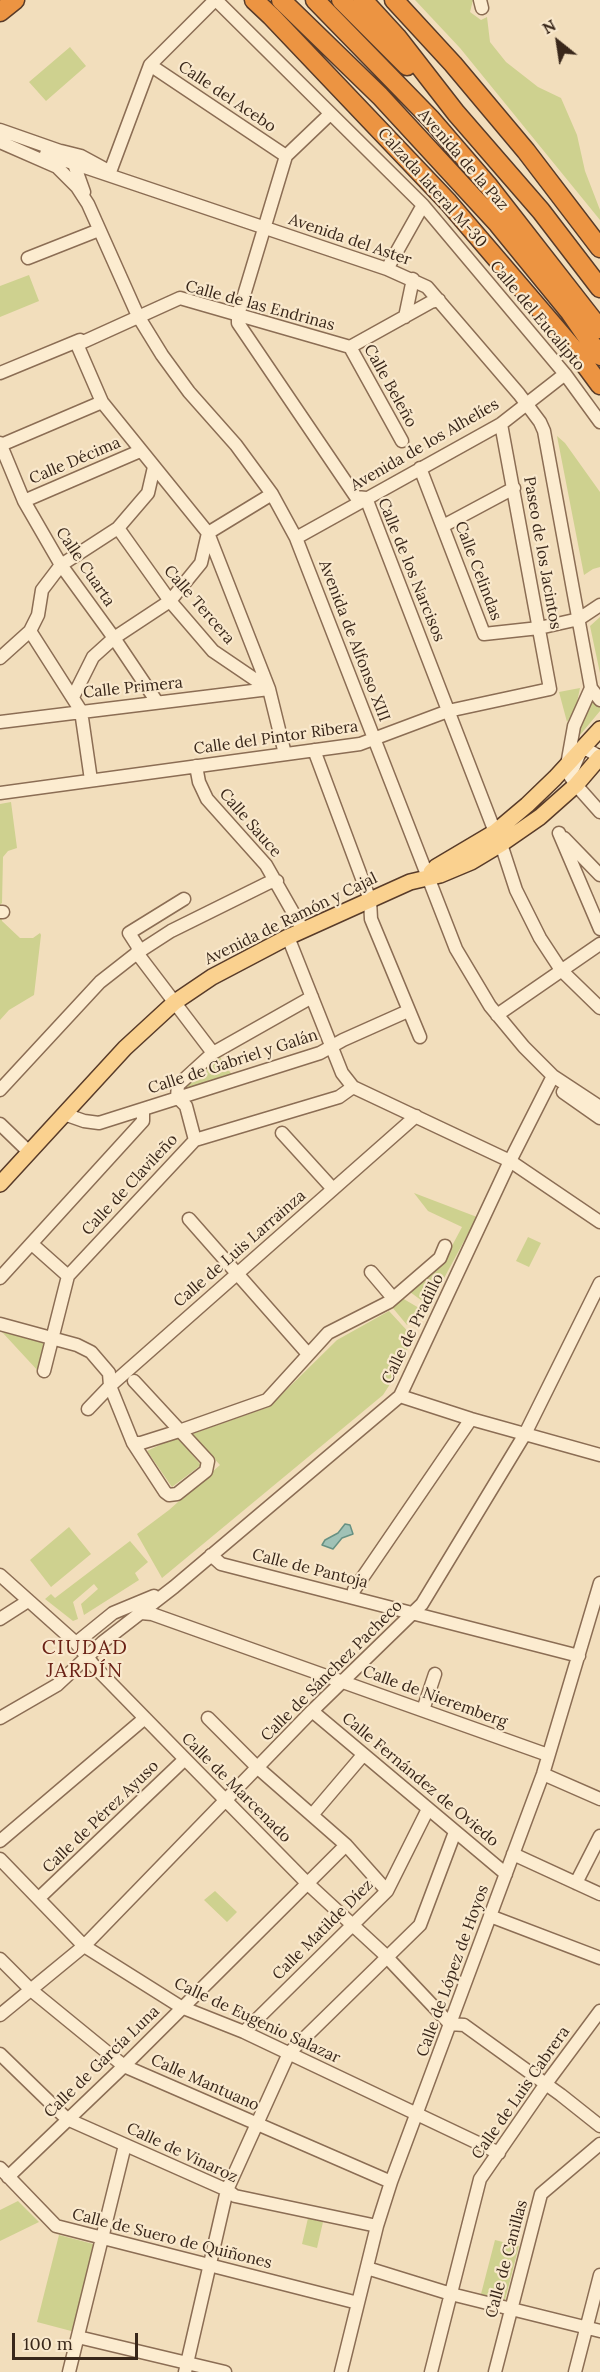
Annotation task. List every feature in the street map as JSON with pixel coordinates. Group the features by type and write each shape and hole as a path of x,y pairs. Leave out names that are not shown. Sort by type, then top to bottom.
{"highway":[{"path":"0,12 15,0"},
{"name":"Calzada lateral M-30","path":"254,0 271,15 448,202 572,347 600,385"},
{"path":"281,0 380,96 482,207 600,346"},
{"name":"Avenida de la Paz","path":"315,0 445,135 487,184 600,329"},
{"path":"341,0 456,113"},
{"name":"Avenida de la Paz","path":"363,0 397,37 456,113 541,211 600,288"},
{"path":"394,0 453,64 600,248"},
{"path":"569,312 600,356"}],"main road":[{"name":"Avenida de Ramón y Cajal","path":"0,1184 125,1048 175,1002 212,977 288,937 410,882 440,875 471,862 498,838 600,729"},
{"name":"Avenida de Ramón y Cajal","path":"498,838 540,817 576,785 600,757"}],"street":[{"path":"110,174 150,65 216,0"},
{"name":"Calle del Eucalipto","path":"216,0 423,205 565,374 600,422"},
{"name":"Calle del Acebo","path":"150,65 286,156"},
{"path":"238,315 286,156 330,114"},
{"name":"Avenida de Alfonso XIII","path":"0,130 60,151 74,164 88,204 138,316 189,392 236,445 272,494 296,538 456,949 497,1015 524,1047 554,1076 600,1107"},
{"path":"3,144 24,147 110,174"},
{"name":"Avenida de Alfonso XIII","path":"3,144 61,170 77,187 88,204"},
{"path":"60,151 81,156 110,174"},
{"path":"88,204 92,183 99,175 110,174"},
{"name":"Avenida del Aster","path":"110,174 387,269 427,287 440,300 527,404 544,431 591,688"},
{"path":"387,269 423,205"},
{"path":"28,258 99,230"},
{"path":"405,317 413,279"},
{"name":"Calle de las Endrinas","path":"0,373 76,342 83,342 180,298 350,347 440,300"},
{"name":"Calle de los Narcisos","path":"238,315 238,323 356,497 366,498 516,890 540,938 561,970 600,1008"},
{"path":"76,342 102,402 208,533 269,689 285,754"},
{"name":"Calle Beleño","path":"350,347 402,441"},
{"name":"Avenida de los Alhelíes","path":"296,538 501,424 565,374"},
{"path":"0,444 102,402"},
{"name":"Paseo de los Jacintos","path":"501,424 550,689"},
{"name":"Calle Cuarta","path":"0,444 24,501 61,565 157,702"},
{"name":"Calle Décima","path":"24,501 140,451"},
{"path":"0,658 30,631 38,615 42,590 61,565 118,528 148,493 154,467"},
{"name":"Calle Celindas","path":"420,468 484,634 539,628"},
{"path":"443,526 514,488"},
{"path":"73,697 93,657 114,638 170,601 201,563 208,533 272,494"},
{"name":"Calle Tercera","path":"118,528 170,601 213,651 269,689"},
{"path":"539,628 579,619 600,605"},
{"path":"30,631 81,711 91,780"},
{"path":"567,765 574,726 591,688 600,700"},
{"name":"Calle Primera","path":"0,722 269,689"},
{"name":"Calle del Pintor Ribera","path":"0,793 360,744 448,711 550,689"},
{"path":"314,750 370,900 371,919 420,1037"},
{"path":"600,757 588,750 582,750 570,772 576,785 600,812"},
{"name":"Calle Sauce","path":"196,766 199,783 207,799 256,852 277,881 303,930"},
{"path":"600,875 559,832 600,929"},
{"path":"0,1090 100,982 137,953 171,931 277,881"},
{"path":"184,899 129,933 138,947 137,953 213,1053"},
{"path":"288,937 342,1073 353,1087 510,1161 600,1222"},
{"path":"497,1015 600,944"},
{"path":"195,1140 186,1106 177,1097 178,1085 213,1053 312,997"},
{"name":"Calle de Gabriel y Galán","path":"64,1114 99,1123 320,1053 408,1011"},
{"name":"Avenida de Alfonso XIII","path":"554,1076 573,1081 600,1099"},
{"name":"Avenida de Alfonso XIII","path":"554,1076 564,1092 600,1118"},
{"name":"Calle de Pradillo","path":"0,1718 52,1689 121,1628 174,1587 400,1396 510,1161 554,1076"},
{"name":"Calle de Clavileño","path":"44,1371 68,1276 195,1140 339,1097 353,1087"},
{"path":"0,1278 143,1121 143,1109"},
{"name":"Calle de Luis Larrainza","path":"88,1409 110,1386 416,1116"},
{"path":"0,1124 30,1152"},
{"path":"282,1133 333,1189"},
{"path":"189,1218 308,1354"},
{"path":"32,1244 68,1276"},
{"path":"133,1443 141,1443 179,1431 267,1400 335,1328 393,1298 440,1258 446,1246"},
{"path":"370,1272 393,1298"},
{"name":"Calle de Sánchez Pacheco","path":"0,2015 84,1946 312,1711 415,1613 525,1434 600,1283"},
{"path":"0,1324 77,1345 91,1352 110,1373 110,1386 133,1443 169,1495 180,1492 206,1471 208,1464 206,1458 134,1382"},
{"path":"400,1396 471,1419 600,1455"},
{"path":"353,1597 354,1590 471,1419"},
{"name":"Calle de Pantoja","path":"211,1555 221,1563 579,1656"},
{"name":"Calle de Marcenado","path":"0,1575 76,1643 95,1667 185,1759 307,1883 387,1958 450,2024"},
{"name":"Calle de López de Hoyos","path":"341,2372 377,2226 391,2182 543,1774 579,1656 594,1630 600,1583"},
{"name":"Calle de Pradillo","path":"76,1643 113,1613 174,1587"},
{"path":"0,1619 28,1601"},
{"path":"113,1613 122,1618 121,1628"},
{"name":"Calle de Nieremberg","path":"141,1613 152,1614 548,1755"},
{"path":"423,1710 435,1674"},
{"name":"Calle Fernández de Oviedo","path":"312,1711 506,1874"},
{"path":"0,1840 145,1718"},
{"path":"208,1718 258,1768 346,1845 387,1891"},
{"path":"312,1815 363,1755"},
{"name":"Calle de Pérez Ayuso","path":"39,1898 185,1759"},
{"path":"543,1774 600,1799"},
{"name":"Calle Matilde Díez","path":"244,2032 387,1891 428,1809"},
{"path":"186,2367 227,2190 289,2053 420,1924 455,1832"},
{"path":"576,1883 600,1836"},
{"name":"Calle de García Luna","path":"4,2173 124,2066 346,1845"},
{"path":"513,1854 600,1894"},
{"name":"Calle de Eugenio Salazar","path":"0,1859 84,1946 182,2007 244,2032 499,2153"},
{"path":"490,1916 600,1958"},
{"name":"Calle Mantuano","path":"0,1959 31,1990 124,2066 391,2182"},
{"name":"Calle de Luis Cabrera","path":"431,2372 480,2179 600,2011"},
{"path":"450,2024 464,2025 600,2126"},
{"name":"Calle de Vinaroz","path":"0,2054 67,2119 227,2190 235,2196 377,2226"},
{"name":"Calle de Canillas","path":"495,2372 541,2194 600,2144"},
{"path":"69,2372 125,2145"},
{"name":"Calle de Suero de Quiñones","path":"4,2173 56,2226 358,2303"},
{"path":"367,2268 452,2294 600,2331"},
{"path":"575,2372 600,2275"},
{"path":"78,2337 186,2367 225,2372"}],"green space":[{"path":"415,0 473,0 470,12 481,20 487,17 490,42 506,62 538,87 561,98 577,135 585,171 600,210 600,220 460,48"},
{"path":"70,47 86,66 46,101 29,82"},
{"path":"29,275 39,301 0,317 0,286"},
{"path":"557,436 565,443 600,492 600,567 584,575"},
{"path":"600,617 600,673 590,626"},
{"path":"580,688 576,707 567,722 559,692"},
{"path":"591,691 600,705 600,711 575,741"},
{"path":"11,802 17,848 8,851 3,857 2,903 0,905 0,804"},
{"path":"0,907 2,921 20,938 33,938 40,933 41,935 34,995 9,1010 0,1020"},
{"path":"218,1054 232,1075 184,1091 182,1086"},
{"path":"414,1193 477,1217 429,1306 410,1292 445,1259 462,1227 428,1211"},
{"path":"528,1237 541,1243 529,1267 516,1261"},
{"path":"402,1298 419,1308 407,1325 392,1307"},
{"path":"389,1311 413,1337 394,1378 383,1395 162,1578 137,1534 169,1510 220,1465 192,1434 269,1407 337,1340"},
{"path":"2,1332 47,1343 39,1372"},
{"path":"177,1437 201,1465 172,1487 147,1451"},
{"path":"69,1527 91,1554 51,1587 30,1560"},
{"path":"130,1541 148,1562 135,1573 139,1580 84,1615 81,1604 98,1589 94,1584 73,1602 78,1619 73,1621 45,1599 51,1594 55,1598"},
{"path":"215,1891 237,1912 227,1922 204,1900"},
{"path":"18,2201 39,2222 0,2241 0,2210"},
{"path":"308,2218 323,2222 317,2248 302,2244"},
{"path":"59,2235 97,2245 75,2332 37,2322"},
{"path":"495,2240 519,2246 505,2300 481,2294"}],"water":[{"path":"345,1524 350,1525 353,1534 342,1538 333,1549 322,1545 325,1540 338,1533"}],"district":[{"name":"CIUDAD JARDÍN","path":"85,1660"}]}
